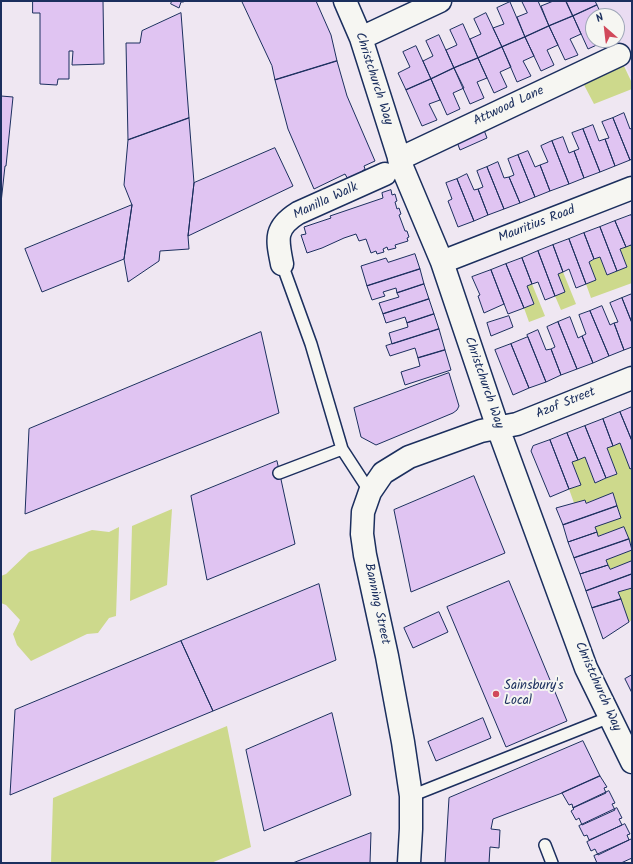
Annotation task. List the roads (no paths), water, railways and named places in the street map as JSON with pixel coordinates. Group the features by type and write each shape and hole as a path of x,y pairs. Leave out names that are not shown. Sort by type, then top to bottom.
{"street":[{"name":"Christchurch Way","path":"345,1 361,38 392,166 442,262 498,428 586,668 632,762"},
{"path":"361,38 440,1"},
{"name":"Attwood Lane","path":"392,166 619,55"},
{"name":"Manilla Walk","path":"282,264 278,244 280,230 288,220 298,213 392,166"},
{"name":"Mauritius Road","path":"442,262 632,188"},
{"name":"Azof Street","path":"498,428 514,425 632,378"},
{"name":"Banning Street","path":"409,863 411,796 403,742 387,656 365,555 362,534 363,512 370,492 383,473 409,456 481,431 498,428"}],"lane":[{"path":"282,264 311,344 342,449 370,492"},
{"path":"279,473 342,449"},
{"path":"411,796 610,717"},
{"path":"545,845 552,863"}],"place":[{"name":"Sainsbury's Local","path":"496,694"}]}
